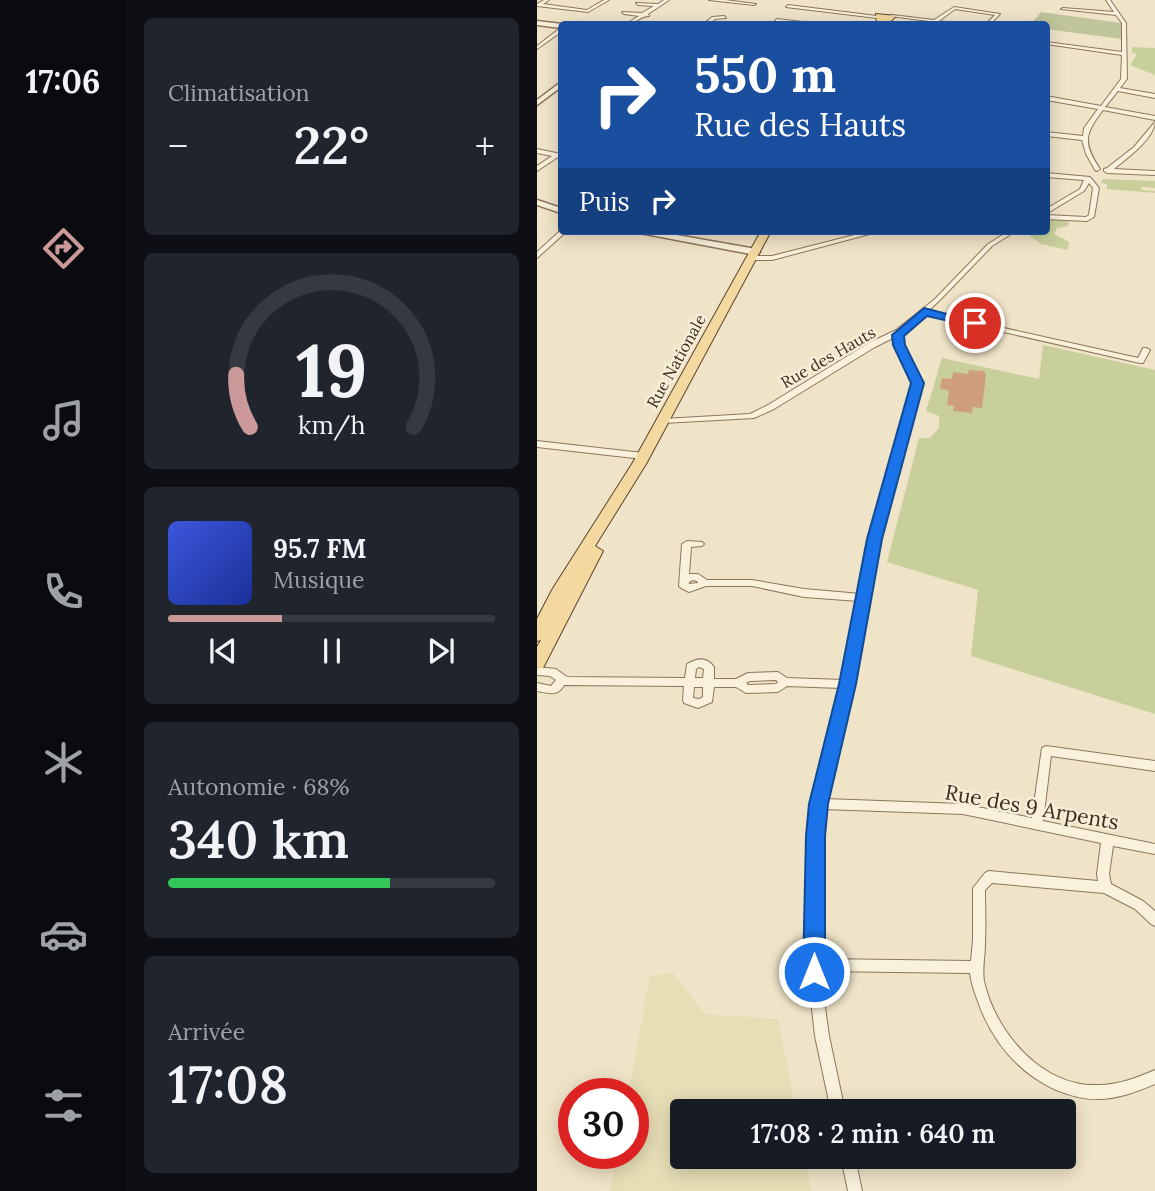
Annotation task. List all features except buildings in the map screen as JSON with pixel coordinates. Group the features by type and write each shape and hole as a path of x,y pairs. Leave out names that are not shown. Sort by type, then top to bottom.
{"main road":[{"name":"Rue Nationale","path":"623,492 766,235"},
{"path":"537,635 560,590 623,492"},
{"path":"537,663 575,593 623,492"}],"street":[{"path":"547,0 539,5 588,11 607,0"},
{"path":"711,0 754,4"},
{"path":"776,21 792,0"},
{"path":"1050,175 1088,178 1094,176 1097,169 1084,138 1087,128 1124,79 1124,23 1108,0"},
{"path":"634,21 670,1"},
{"path":"646,21 670,1"},
{"path":"638,4 660,5"},
{"path":"788,6 922,21"},
{"path":"938,21 950,9 955,8 998,14 991,21"},
{"path":"1063,9 1118,14"},
{"path":"624,13 654,16"},
{"path":"710,21 724,17"},
{"path":"537,23 558,27"},
{"path":"537,48 558,30"},
{"path":"1050,44 1124,54"},
{"path":"537,103 558,86"},
{"path":"1118,89 1155,96"},
{"path":"1050,99 1155,118"},
{"path":"1107,170 1136,148 1155,124"},
{"path":"1050,137 1084,138"},
{"path":"537,151 558,155"},
{"path":"537,169 558,156"},
{"path":"1097,169 1152,173"},
{"path":"1050,210 1084,188 1088,178"},
{"path":"1050,215 1087,219 1092,216 1096,188 1088,178"},
{"path":"537,202 558,210"},
{"path":"537,256 560,235"},
{"path":"662,235 756,252 772,258 862,235"},
{"name":"Rue des Hauts","path":"663,421 751,416 899,332 924,312 990,245 1006,235"},
{"path":"924,312 1140,361 1146,350"},
{"path":"835,1099 822,1036 813,965 815,836 818,804 847,684 888,486 918,383 899,345 899,332"},
{"path":"537,444 643,456"},
{"path":"699,544 687,544 684,581 690,576 698,576 703,583 752,583 804,593 864,598"},
{"path":"704,663 709,667 708,699 701,704 688,700 690,683 691,667 704,663"},
{"path":"537,671 558,674 563,678 552,690 537,687"},
{"path":"561,681 738,682 746,689 778,688 785,682 847,684"},
{"path":"1037,824 1046,751 1155,766"},
{"name":"Rue des 9 Arpents","path":"818,804 963,809 1155,849"},
{"path":"1105,887 1103,874 1108,839"},
{"path":"1155,920 1139,905 1105,887 989,877 979,888 979,947 976,967 984,1004 1007,1048 1037,1074 1063,1086 1087,1093 1104,1094 1122,1091 1155,1077"},
{"path":"813,965 976,967"},
{"path":"850,1169 855,1191"}],"shaded area":[{"path":"673,973 705,1014 778,1019 794,1099 670,1099 670,1169 807,1169 811,1191 610,1191 614,1169 649,1169 649,1078 631,1078 650,976"}],"green space":[{"path":"1041,12 1121,23 1121,39 1050,30 1050,21 1034,21"},
{"path":"1132,47 1155,48 1155,75 1130,65 1137,54 1132,52"},
{"path":"1102,179 1155,181 1155,188 1141,187 1142,190 1155,193 1107,189 1107,184 1101,183"},
{"path":"1050,219 1069,221 1068,226 1057,228 1054,234 1069,242 1068,250 1041,244 1029,235 1050,235"},
{"path":"1043,345 1155,370 1155,714 971,656 978,590 887,562 919,438 930,438 939,428 939,416 926,411 942,358 1039,379"}],"route":[{"path":"814,972 815,836 818,804 847,684 875,539 918,383 897,339 899,332 924,312 975,323"}]}
